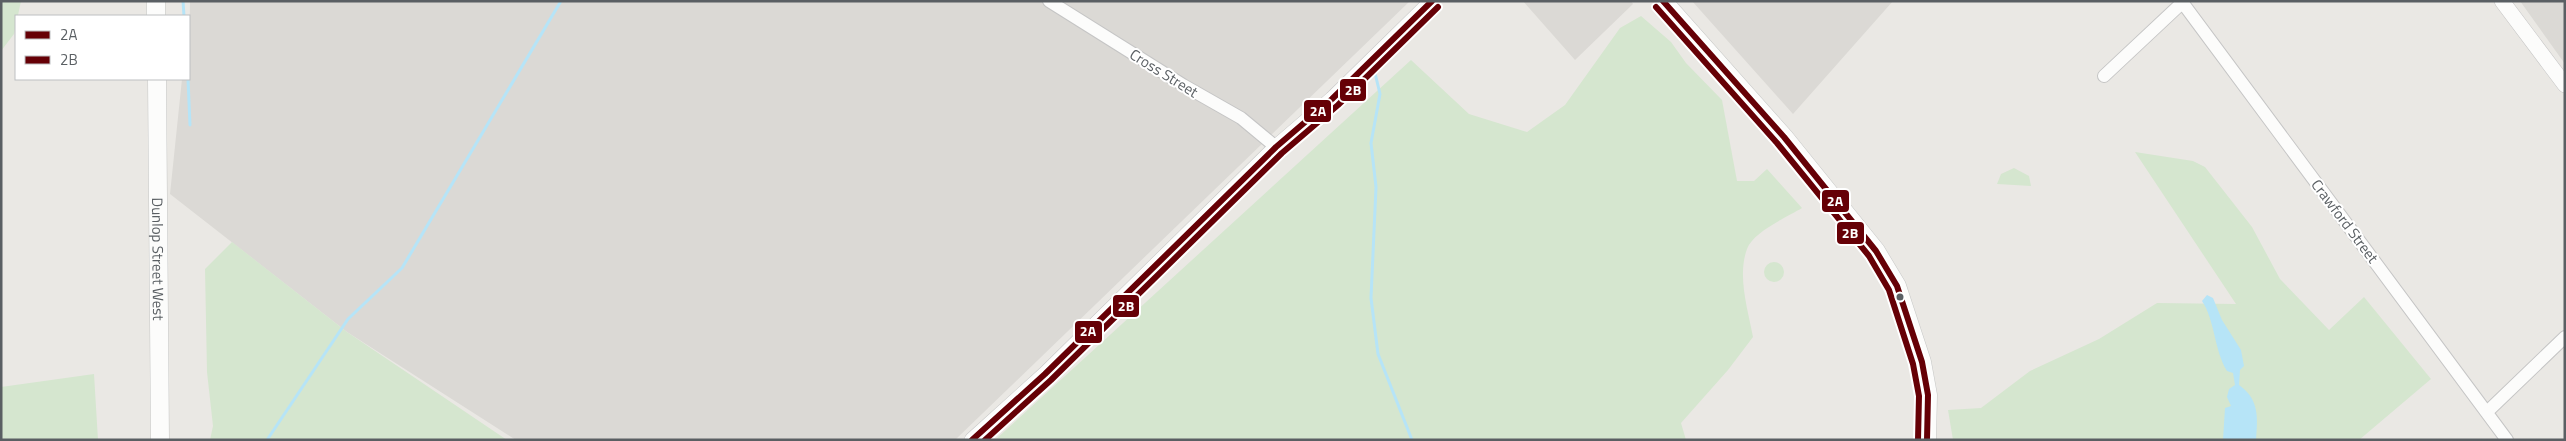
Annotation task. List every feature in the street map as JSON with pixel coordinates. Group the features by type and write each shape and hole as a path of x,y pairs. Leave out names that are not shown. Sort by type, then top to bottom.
{"main road":[{"path":"156,1 156,15"},
{"path":"1663,1 1784,137 1881,258 1903,301 1922,362 1928,395 1927,440"},
{"name":"Dunlop Street West","path":"157,80 160,440"}],"street":[{"name":"Cross Street","path":"1049,1 1183,86 1241,118 1276,147"},
{"path":"972,440 1045,374 1276,147 1332,99 1432,1"},
{"path":"2502,1 2565,85"},
{"path":"2104,76 2183,2"},
{"name":"Crawford Street","path":"2183,2 2506,440"},
{"path":"2487,412 2565,337"}],"shaded area":[{"path":"190,1 1410,1 955,440 516,440 347,332 170,194 182,80 190,80"},
{"path":"1523,1 1631,1 1633,4 1575,60"},
{"path":"1692,1 1893,1 1793,114"},
{"path":"2520,1 2565,1 2565,64"}],"green space":[{"path":"1,1 21,1 18,15 15,15 14,34 1,51"},
{"path":"1641,16 1671,42 1686,63 1722,100 1737,181 1754,181 1767,169 1802,208 1763,231 1750,243 1747,249 1744,259 1743,282 1753,337 1728,370 1681,423 1686,440 995,440 1411,60 1469,114 1527,132 1565,105 1620,28"},
{"path":"2135,152 2193,161 2205,167 2252,227 2280,279 2329,330 2364,297 2431,379 2359,440 1953,440 1948,410 1981,408 2030,371 2099,339 2157,303 2236,304"},
{"path":"2014,168 2029,176 2031,186 1997,184 2001,174"},
{"path":"232,242 347,332 507,440 210,440 213,426 207,372 205,269"},
{"path":"1770,262 1778,262 1784,268 1784,276 1778,282 1770,282 1764,276 1764,268"},
{"path":"94,374 98,440 1,440 1,387"}],"water":[{"path":"2207,295 2213,298 2222,320 2241,350 2244,366 2240,370 2239,385 2246,390 2254,402 2257,416 2256,440 2223,440 2225,408 2231,406 2227,397 2229,389 2235,385 2233,373 2227,371 2219,354 2210,317 2202,301"}],"waterway":[{"path":"183,1 184,15"},
{"path":"267,440 348,319 402,268 561,1"},
{"path":"1375,73 1380,94 1371,143 1376,187 1371,298 1378,354 1412,440"},
{"path":"188,80 190,125"}],"transit line":[{"name":"2A","path":"972,440 1045,374 1276,147 1332,99 1432,1"},
{"name":"2A","path":"1663,1 1784,137 1876,251 1897,286 1922,362 1928,395 1927,440"},
{"name":"2B","path":"985,440 1051,380 1282,153 1338,105 1438,7"},
{"name":"2B","path":"1656,7 1777,143 1869,256 1889,290 1913,364 1919,396 1918,440"}]}
